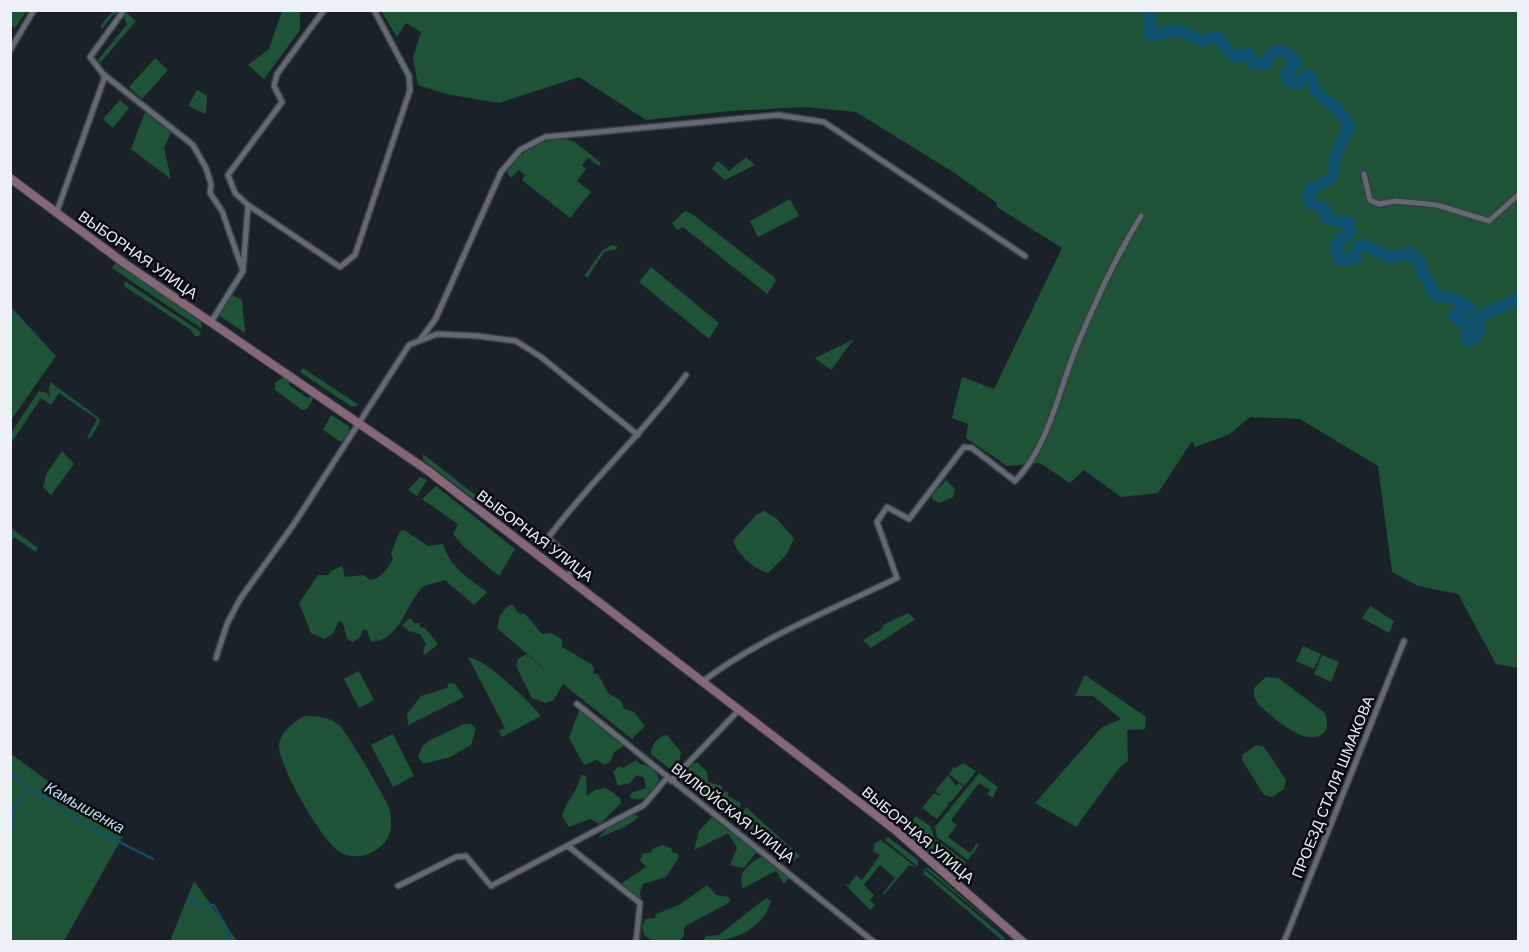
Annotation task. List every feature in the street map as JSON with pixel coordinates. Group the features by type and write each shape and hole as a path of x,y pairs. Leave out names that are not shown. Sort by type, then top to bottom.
{"main road":[{"name":"ВЫБОРНАЯ УЛИЦА","path":"10,178 56,214 427,470 894,829 1023,941"}],"street":[{"path":"10,50 33,10"},
{"path":"324,10 278,74 274,86 282,102 228,175 236,193 248,205 340,267 355,255 410,90 410,76 374,10"},
{"path":"122,13 90,57 103,74 193,145 206,168 211,184 210,193 222,211 243,271"},
{"path":"56,214 104,79 103,74"},
{"path":"216,658 227,624 240,599 294,524 402,352 420,340 436,318 504,167 520,150 545,137 778,115 824,122 1024,256"},
{"path":"1364,174 1370,200 1379,204 1396,201 1437,205 1489,221 1518,195"},
{"path":"211,322 243,271 248,205"},
{"path":"702,682 720,669 786,633 897,578 876,522 887,507 909,519 964,447 972,448 1015,481 1027,468 1048,424 1076,349 1114,260 1141,216"},
{"path":"420,340 447,334 516,341 541,357 638,435"},
{"path":"568,577 575,562 548,538 606,468 638,435 686,375"},
{"name":"ПРОЕЗД СТАЛЯ ШМАКОВА","path":"1284,942 1404,641"},
{"name":"ВИЛЮЙСКАЯ УЛИЦА","path":"577,704 874,942"},
{"path":"398,886 456,857 466,856 491,886 644,805 739,710"},
{"path":"568,846 640,903 636,942"}],"green space":[{"path":"10,11 27,11 15,28 11,25"},
{"path":"113,11 125,11 136,21 100,63 98,60 127,24 122,14 113,15 102,29 100,26"},
{"path":"282,11 300,11 300,30 264,79 248,65 269,49"},
{"path":"381,11 1518,11 1518,668 1496,664 1458,594 1418,586 1392,572 1378,466 1300,419 1250,417 1230,434 1195,447 1192,441 1158,493 1121,497 1084,470 1070,483 1040,463 1007,466 966,438 968,424 952,418 962,377 994,389 1062,248 997,207 997,203 953,172 856,112 805,107 730,111 646,120 579,77 499,103 446,94 418,85 413,58 421,32 406,23 397,37"},
{"path":"155,58 168,70 142,99 129,87"},
{"path":"197,90 207,96 206,114 188,106"},
{"path":"120,100 129,108 113,128 103,119"},
{"path":"145,112 171,133 164,148 171,179 131,149"},
{"path":"562,138 575,142 601,163 599,166 588,158 582,165 586,169 577,181 591,192 570,218 522,180 525,175 519,170 511,178 507,172 517,158 530,148"},
{"path":"746,157 755,165 725,180 712,169 718,161 729,171"},
{"path":"790,199 799,216 758,237 750,221"},
{"path":"685,211 774,277 776,281 767,294 683,227 677,230 672,223"},
{"path":"611,245 618,246 615,250 605,251 587,278 585,275 602,251"},
{"path":"115,263 201,321 202,329 112,268"},
{"path":"651,267 719,323 709,339 639,282"},
{"path":"125,281 201,332 199,336 194,336 191,330 124,286"},
{"path":"232,295 242,300 245,333 220,316 219,312"},
{"path":"11,307 56,356 11,420"},
{"path":"854,339 831,370 815,358"},
{"path":"303,368 359,405 352,407 300,372"},
{"path":"284,377 289,381 289,385 307,398 312,396 313,399 307,409 302,410 275,390 275,383"},
{"path":"50,382 99,418 100,422 91,437 87,438 97,419 59,393 51,405 41,398 11,443 11,433 39,391 47,393 50,399 49,394 52,394 49,393"},
{"path":"331,415 349,426 349,434 341,442 323,430"},
{"path":"62,451 74,464 51,495 43,487 47,473"},
{"path":"423,454 479,498 475,500 423,460"},
{"path":"420,477 427,480 417,496 408,490"},
{"path":"946,480 955,489 953,497 939,503 932,499 932,495"},
{"path":"436,486 515,549 499,576 463,546 453,534 458,524 422,499"},
{"path":"764,511 776,518 794,538 787,554 768,573 747,561 733,541 757,514"},
{"path":"11,528 38,548 36,552 14,537 11,542"},
{"path":"404,530 428,546 443,544 455,566 487,592 474,605 445,580 424,586 396,628 381,640 371,642 367,630 363,630 360,637 353,642 347,639 343,623 339,621 333,633 325,639 311,633 299,603 318,575 328,575 342,566 345,577 364,575 370,580 378,577 393,559 391,553 400,531"},
{"path":"509,605 513,605 518,613 525,614 542,634 551,633 562,639 562,647 591,664 594,668 593,674 598,674 608,693 621,701 624,709 634,712 645,726 632,739 563,684 554,700 545,703 532,698 516,666 518,659 526,654 553,676 497,628 500,615"},
{"path":"1370,606 1394,621 1389,633 1362,618"},
{"path":"908,613 915,619 871,648 863,640 882,629 883,625"},
{"path":"410,618 414,623 420,623 420,627 425,628 438,644 425,655 423,651 426,644 420,634 409,631 402,625"},
{"path":"1303,646 1321,654 1314,669 1296,661"},
{"path":"1322,655 1339,662 1331,682 1314,674"},
{"path":"468,657 486,665 496,673 527,700 541,716 502,737 499,731 505,728"},
{"path":"359,671 374,700 359,708 344,679"},
{"path":"1085,675 1146,717 1145,729 1127,730 1128,761 1120,767 1076,827 1035,803 1101,728 1121,719 1093,696 1075,696"},
{"path":"1266,677 1278,678 1325,713 1327,727 1325,731 1318,736 1301,735 1281,723 1258,704 1254,696 1254,688"},
{"path":"449,683 455,684 464,697 408,725 407,714 421,696 447,688"},
{"path":"580,708 629,747 624,746 614,752 611,761 605,765 597,760 584,765 569,738"},
{"path":"304,716 322,717 339,725 358,752 388,805 391,816 390,834 386,841 373,852 356,856 340,852 323,835 303,804 286,770 279,746 284,732"},
{"path":"464,724 471,724 476,729 471,745 450,757 423,764 418,757 422,747 430,740"},
{"path":"393,734 414,776 393,787 371,745"},
{"path":"667,735 681,752 675,773 651,754 656,742"},
{"path":"1257,745 1264,747 1286,780 1284,789 1272,797 1264,795 1242,760 1243,754"},
{"path":"11,754 123,836 64,941 11,941"},
{"path":"636,760 640,764 653,767 659,779 652,793 641,799 630,798 631,793 646,788 644,778 637,775 630,783 618,786 613,772 619,766 623,768"},
{"path":"694,763 698,763 707,772 708,782 722,786 722,791 728,792 728,796 741,803 740,807 728,815 681,778"},
{"path":"963,763 976,771 964,786 949,774 954,767"},
{"path":"979,773 998,787 993,798 987,794 990,790 979,783 951,820 957,825 948,837 970,853 977,843 979,845 968,860 937,837 935,827"},
{"path":"581,775 586,776 587,796 595,790 606,788 620,798 621,803 600,824 590,819 569,827 562,816"},
{"path":"948,775 956,786 959,783 963,787 950,803 947,801 949,804 937,819 922,808 934,793 939,796 943,792 939,794 935,791"},
{"path":"746,807 800,856 789,864 742,826 740,818"},
{"path":"633,813 639,817 625,827 598,838 611,825"},
{"path":"916,816 931,827 934,838 966,862 960,871 953,871 908,835 908,826"},
{"path":"712,817 758,850 744,868 730,865 737,848 728,833 694,850 699,831"},
{"path":"888,837 918,860 918,867 885,840"},
{"path":"881,840 917,868 909,865 884,895 883,893 895,878 880,865 864,885 874,895 870,900 875,905 870,910 845,884 849,885 856,875 862,880 880,855 873,851 875,843"},
{"path":"663,845 671,848 673,853 677,853 679,857 666,877 643,884 640,893 642,905 638,906 622,883 646,867 640,860 642,854 652,852 652,849"},
{"path":"771,854 788,870 789,878 784,884 776,871 743,888 742,876 749,865"},
{"path":"925,868 929,868 1008,937"},
{"path":"924,869 1005,938 1003,941 924,874"},
{"path":"194,881 237,941 170,941"},
{"path":"707,885 716,895 729,897 730,902 684,927 684,936 680,941 653,941 644,935 642,926 646,919 655,918 656,914 679,905"},
{"path":"766,898 771,901 767,911 753,927 735,937 703,941 706,936 719,935"}],"waterway":[{"path":"1151,10 1149,32 1153,35 1178,30 1203,41 1211,37 1219,38 1228,52 1236,57 1248,53 1252,64 1267,63 1269,56 1277,51 1286,52 1297,63 1286,73 1288,81 1297,84 1307,75 1312,80 1315,91 1342,115 1349,126 1337,153 1331,179 1311,189 1308,195 1311,204 1324,207 1327,219 1349,223 1351,231 1336,244 1340,260 1351,260 1356,257 1357,247 1362,244 1393,258 1409,252 1420,261 1422,271 1435,295 1455,299 1470,307 1454,316 1459,321 1470,324 1471,330 1465,336 1469,341 1479,333 1477,317 1518,299"},
{"name":"Камышенка","path":"10,771 27,788 86,825 153,859"},
{"path":"10,840 15,805 26,790"},
{"name":"Камышенка","path":"194,897 191,901 194,904 214,905 228,930 228,937 234,942"}]}
